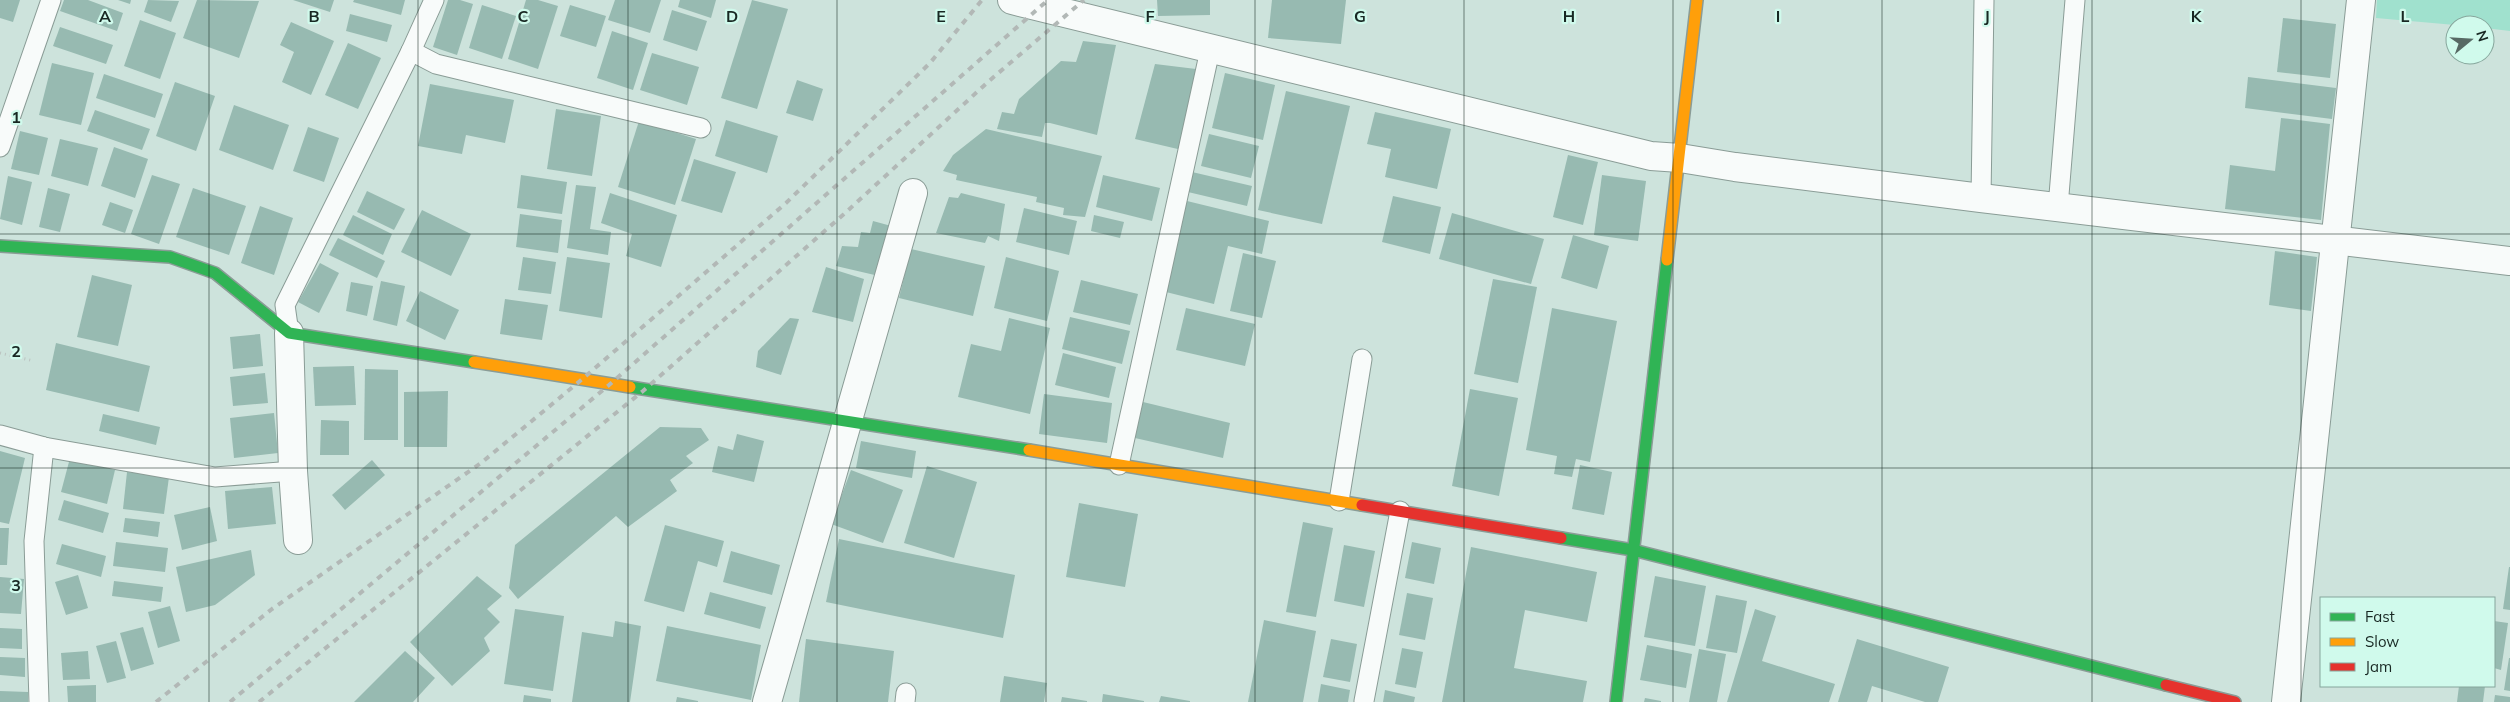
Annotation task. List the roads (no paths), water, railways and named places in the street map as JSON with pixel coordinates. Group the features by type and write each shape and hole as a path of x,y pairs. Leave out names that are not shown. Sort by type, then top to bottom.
{"street":[{"path":"1012,0 1210,50 1651,156 1680,158 1735,167 1981,198 2510,261"},
{"path":"1616,702 1697,0"},
{"path":"2286,702 2361,0"},
{"path":"767,702 913,193"},
{"path":"0,246 170,257 215,273 289,333 1119,465 1633,550 2235,702"},
{"path":"289,333 293,471 298,540"}],"lane":[{"path":"0,148 51,0"},
{"path":"289,333 285,305 411,51 434,0"},
{"path":"1981,198 1984,0"},
{"path":"2058,207 2075,0"},
{"path":"1119,465 1210,50"},
{"path":"411,51 436,64 701,128"},
{"path":"1339,501 1362,359"},
{"path":"0,435 44,447 215,476 293,471"},
{"path":"39,702 34,541 44,447"},
{"path":"1364,701 1400,511"}],"railway":[{"path":"156,702 272,609 481,463 580,381 786,203 930,63 982,0"},
{"path":"230,702 609,385 1048,0"},
{"path":"259,702 643,391 844,214 989,81 1084,0"}]}
